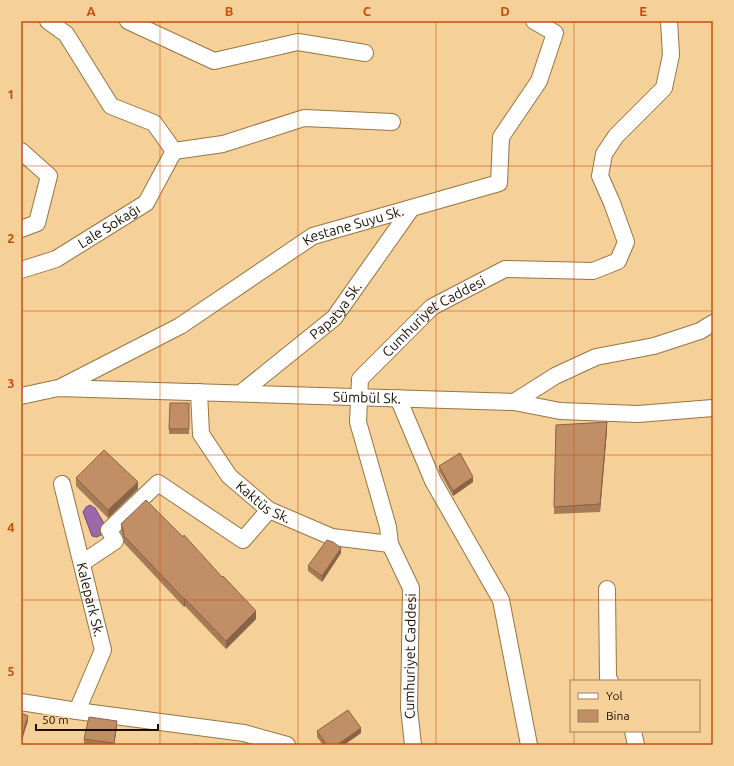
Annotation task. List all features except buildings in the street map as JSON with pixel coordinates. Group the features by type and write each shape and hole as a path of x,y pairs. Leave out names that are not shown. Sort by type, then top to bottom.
{"street":[{"path":"48,21 66,34 111,106 154,123 174,151 223,144 304,118 392,122"},
{"path":"128,21 214,61 298,42 365,53"},
{"name":"Kestane Suyu Sk.","path":"58,388 180,326 313,236 499,184 501,137 539,81 555,33 534,21"},
{"name":"Cumhuriyet Caddesi","path":"413,745 409,708 411,588 390,544 388,527 358,422 360,379 432,307 498,272 505,269 594,271 618,261 626,242 612,203 600,176 604,154 616,136 664,88 671,55 669,21"},
{"path":"21,151 49,176 37,223 21,230"},
{"name":"Lale Sokağı","path":"21,270 56,259 146,203 174,151"},
{"name":"Papatya Sk.","path":"241,393 334,318 411,209"},
{"path":"514,402 554,376 596,357 654,346 700,331 713,323"},
{"name":"Sümbül Sk.","path":"21,396 58,388 514,402 560,411 638,414 713,408"},
{"name":"Kaktüs Sk.","path":"198,392 201,434 229,476 269,510 332,537 390,544"},
{"path":"398,398 433,481 501,600 529,745"},
{"path":"82,564 115,541 109,530 158,483 243,540 269,510"},
{"name":"Kalepark Sk.","path":"62,484 103,650 77,711"},
{"path":"607,589 608,678 609,680"},
{"path":"21,702 77,711 244,733 287,745"},
{"path":"633,732 636,745"}],"shaded area":[{"path":"90,505 95,508 105,525 103,534 97,537 92,536 83,512 86,507"}]}
